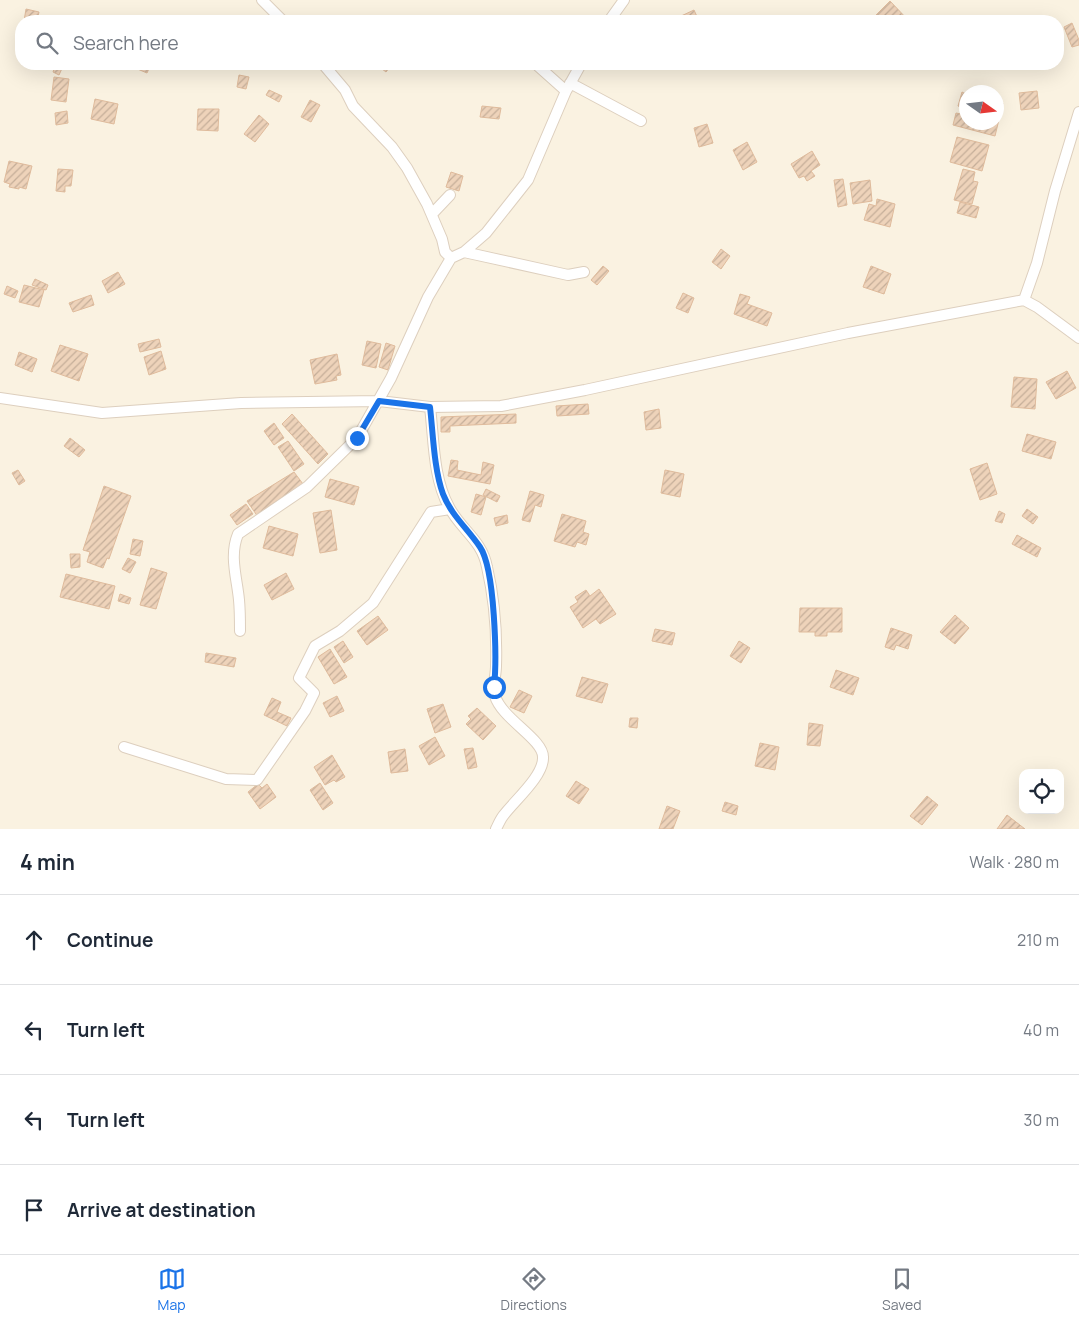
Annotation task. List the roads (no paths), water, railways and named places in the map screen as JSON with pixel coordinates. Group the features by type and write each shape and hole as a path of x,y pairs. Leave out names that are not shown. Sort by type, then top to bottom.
{"street":[{"path":"262,0 277,15"},
{"path":"613,15 624,0"},
{"path":"328,70 345,90 353,106 392,148 407,168 432,214 445,252 451,258"},
{"path":"544,70 568,87 641,120"},
{"path":"240,631 239,599 233,560 234,543 238,534 307,487 357,438 379,401 428,297 451,258 464,252 486,233 528,180 568,87 578,70"},
{"path":"1024,300 1037,263 1055,191 1079,112"},
{"path":"432,214 450,195"},
{"path":"464,252 568,275 584,272"},
{"path":"0,398 102,413 241,404 379,401 430,407 501,406 585,390 848,333 1024,300 1037,307 1079,338"},
{"path":"430,407 438,476 442,494 450,509 482,548 487,565 494,625 495,696 502,711 539,746 544,757 543,764 538,773 503,816 496,829"},
{"path":"124,747 226,779 257,780 314,693 299,678 315,646 340,631 374,603 432,512 450,509"}]}
